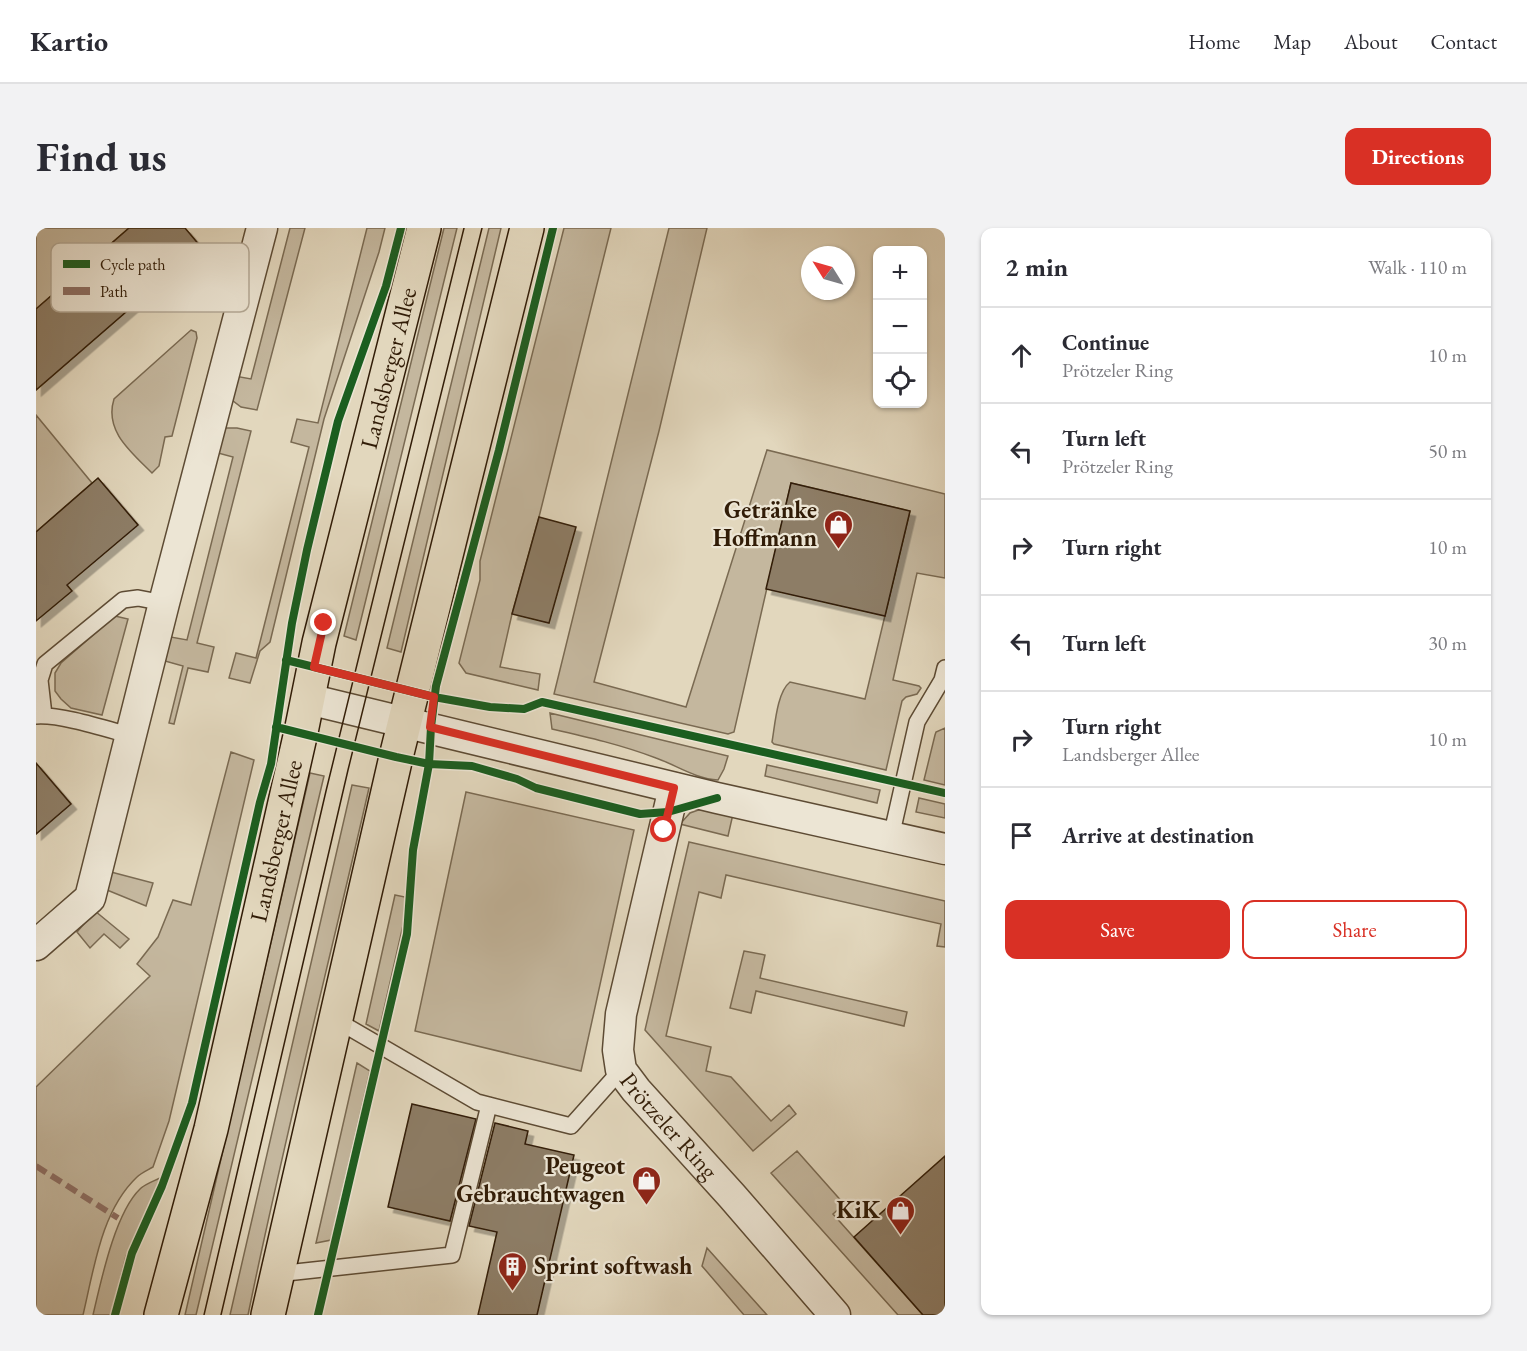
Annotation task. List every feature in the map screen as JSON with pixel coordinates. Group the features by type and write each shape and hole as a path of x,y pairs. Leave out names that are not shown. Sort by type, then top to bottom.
{"main road":[{"name":"Landsberger Allee","path":"161,1315 211,1129 319,643 424,228"},
{"path":"268,1315 405,721 527,228"}],"street":[{"path":"249,289 262,228"},
{"path":"36,945 90,898 164,603 223,412 244,312"},
{"path":"308,699 674,788 945,849"},
{"name":"Prötzeler Ring","path":"674,788 621,1014 618,1050 621,1070 636,1090 835,1315"}],"lane":[{"path":"132,736 40,716 40,680 45,664 123,600 138,598 164,603"},
{"path":"891,837 917,722 944,676"},
{"path":"336,1020 477,1102 572,1125 621,1070"},
{"path":"277,1274 452,1255 489,1105"}],"shaded area":[{"path":"36,228 129,228 112,243 51,243 51,296 36,309"},
{"path":"290,228 305,228 257,410 241,407 228,397 235,376 251,379"},
{"path":"367,228 385,228 324,419 270,642 260,651 250,683 229,678 236,653 256,658 309,447 291,442 297,419 318,423"},
{"path":"444,228 457,228 356,640 344,636"},
{"path":"489,228 501,228 401,652 387,648"},
{"path":"564,228 611,228 500,667 540,674 538,690 466,673 459,663 480,580 480,561"},
{"path":"669,228 707,228 659,431 594,682 686,707 767,450 945,494 945,578 917,573 893,680 921,688 917,694 906,697 902,701 886,770 772,742 779,701 790,682 865,699 910,511 791,483 734,732 728,734 554,694"},
{"path":"191,330 196,332 197,338 172,436 165,437 159,466 152,473 128,449 116,431 112,411 114,399"},
{"path":"36,415 92,483 36,532"},
{"path":"223,428 251,431 197,643 214,647 208,672 188,668 174,724 169,723 183,666 165,661 171,637 187,640 233,457 218,453"},
{"path":"115,616 128,619 102,715 71,708 55,691 55,673 61,663"},
{"path":"550,713 728,756 718,780 710,779 630,749 552,729"},
{"path":"945,728 945,785 924,780 936,732"},
{"path":"231,752 254,760 169,1121 153,1167 139,1176 125,1191 107,1223 95,1260 83,1315 36,1315 36,1087 150,976 137,964 158,937 173,900 191,905"},
{"path":"767,765 880,790 877,803 765,776"},
{"path":"310,773 324,776 196,1315 185,1315"},
{"path":"352,785 369,788 248,1315 230,1315"},
{"path":"466,792 634,830 581,1071 415,1031"},
{"path":"919,798 945,804 945,818 916,812"},
{"path":"701,809 733,814 728,836 680,824 690,813"},
{"path":"689,842 945,901 945,947 937,946 941,924 726,875 721,898 699,892 666,1036 711,1047 706,1071 731,1077 771,1121 789,1105 796,1114 753,1151 645,1030"},
{"path":"111,872 153,883 146,906 107,890"},
{"path":"395,895 405,897 404,921 379,1031 366,1024"},
{"path":"95,911 129,939 120,948 104,934 90,948 77,932"},
{"path":"744,951 765,955 760,978 907,1012 904,1026 756,991 751,1013 730,1008"},
{"path":"357,1063 370,1071 331,1240 316,1243"},
{"path":"797,1151 844,1204 833,1214 923,1315 898,1315 771,1173"},
{"path":"160,1178 159,1185 126,1256 111,1315 93,1315 110,1248 123,1214 140,1189"},
{"path":"707,1248 767,1315 744,1315 702,1266"}],"building":[{"path":"129,228 185,228 198,243 112,243"},
{"path":"51,296 51,312 126,312 36,390 36,309"},
{"path":"98,478 138,525 67,585 72,591 36,621 36,532"},
{"name":"Getränke Hoffmann","path":"791,483 910,511 885,616 766,589"},
{"path":"539,517 576,527 549,623 512,614"},
{"path":"36,763 71,804 36,834"},
{"path":"412,1104 476,1119 450,1221 388,1207"},
{"path":"495,1123 528,1131 525,1144 574,1155 537,1315 478,1315 497,1232 469,1226"},
{"path":"945,1156 945,1315 923,1315 854,1237"}],"tram line":[{"path":"204,1315 326,791 464,228"},
{"path":"221,1315 348,770 482,228"}],"marked path":[{"path":"36,1166 118,1218"}],"cycle path":[{"path":"115,1315 132,1253 162,1186 192,1103 260,802 271,764 292,623 307,550 338,421 386,286 401,228"},
{"path":"318,1315 407,934 413,850 429,764 436,686 499,450 553,228"},
{"path":"286,660 434,697 490,707 524,709 542,702 945,793"},
{"path":"276,727 429,764 472,766 517,779 536,788 640,814 668,812 717,798"}],"place":[{"name":"Getränke Hoffmann","path":"838,550"},
{"name":"Peugeot Gebrauchtwagen","path":"646,1206"},
{"name":"KiK","path":"901,1236"},
{"name":"Sprint softwash","path":"513,1292"}],"route":[{"path":"324,623 314,667 434,697 430,727 674,788 664,830"}]}
